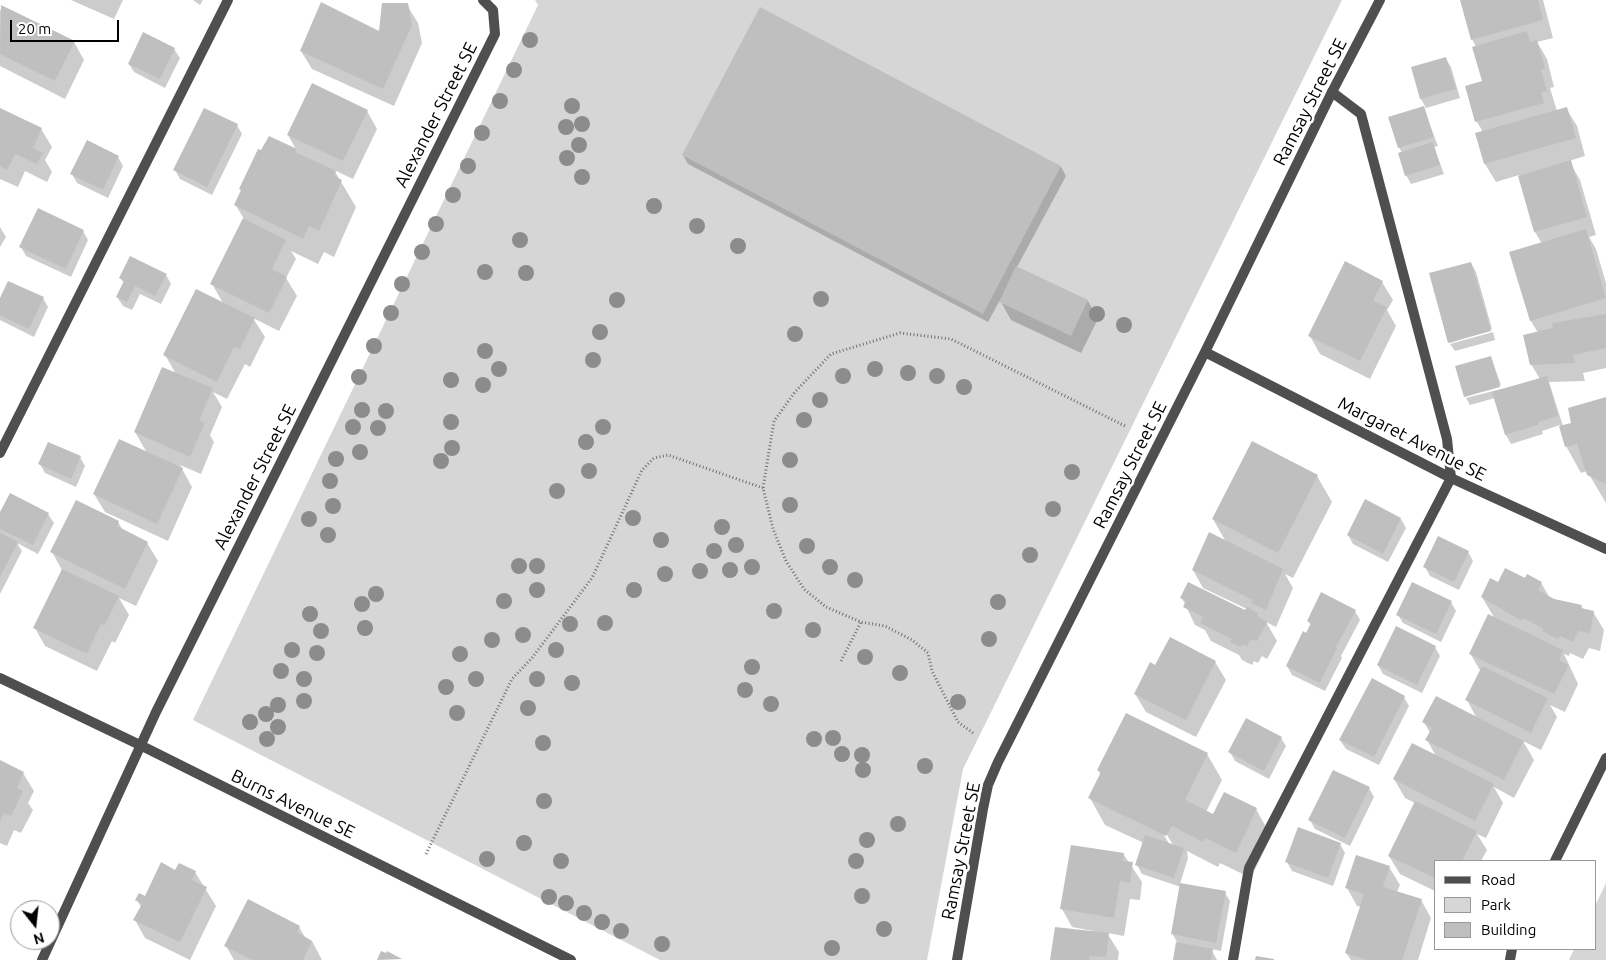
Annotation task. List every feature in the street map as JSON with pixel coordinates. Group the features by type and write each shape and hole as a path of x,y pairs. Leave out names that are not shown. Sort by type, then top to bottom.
{"street":[{"path":"0,452 228,0"},
{"name":"Alexander Street SE","path":"42,960 140,745 495,34 493,10 483,0"},
{"name":"Ramsay Street SE","path":"957,960 988,784 1205,352 1332,92 1380,0"},
{"path":"1233,960 1250,868 1451,478 1447,439 1361,114 1332,92"},
{"name":"Margaret Avenue SE","path":"1205,352 1451,478 1606,549"},
{"name":"Burns Avenue SE","path":"0,678 140,745 571,960"},
{"path":"1555,860 1606,758"}],"path":[{"path":"973,733 958,722 932,671 928,653 912,640 886,626 860,622 826,608 804,589 786,561 772,529 763,488 774,421 795,392 831,354 900,333 951,339 1125,426"},
{"path":"426,854 512,679 532,658 592,578 642,470 654,458 668,455 763,488"},
{"path":"841,661 860,622"}],"green space":[{"path":"535,0 1342,0 963,769 927,960 660,960 193,720 538,5"},
{"path":"1606,883 1606,960 1569,960 1574,950 1596,950 1596,904"}],"building":[{"path":"1460,0 1538,0 1543,20 1471,40"},
{"path":"321,2 379,31 382,3 408,3 412,25 383,89 300,51"},
{"path":"1,5 75,41 55,81 0,54"},
{"path":"760,7 1061,166 983,314 682,155"},
{"path":"1527,31 1530,42 1537,40 1545,68 1541,70 1547,91 1541,92 1544,103 1475,122 1465,86 1482,81 1472,47"},
{"path":"143,32 175,48 160,79 128,64"},
{"path":"1446,57 1456,89 1420,99 1411,67"},
{"path":"312,83 368,110 343,161 287,135"},
{"path":"1424,106 1434,137 1398,148 1388,117"},
{"path":"1567,107 1576,138 1484,164 1475,133"},
{"path":"0,108 42,128 33,148 43,153 37,164 15,154 7,170 0,166"},
{"path":"204,108 238,124 207,187 173,170"},
{"path":"269,136 297,149 295,152 336,171 334,176 342,180 319,231 309,226 303,239 234,205 241,190 239,189 258,149 261,150"},
{"path":"87,140 119,156 103,190 70,174"},
{"path":"1433,142 1440,165 1405,176 1398,153"},
{"path":"1571,160 1587,217 1534,232 1518,176"},
{"path":"38,208 84,230 66,269 19,247"},
{"path":"243,218 286,240 272,269 287,277 269,313 210,284"},
{"path":"1586,229 1606,298 1530,321 1509,252"},
{"path":"130,256 167,274 155,296 135,286 127,302 116,297 124,281 119,278"},
{"path":"1345,261 1383,281 1373,301 1387,307 1360,361 1308,336"},
{"path":"1471,262 1491,331 1448,343 1429,273"},
{"path":"1016,266 1088,300 1071,336 999,302"},
{"path":"8,281 44,297 29,329 0,315 0,298"},
{"path":"196,289 255,318 240,349 234,347 217,382 163,355"},
{"path":"1606,314 1606,348 1573,355 1575,363 1530,365 1523,335 1553,328 1552,323"},
{"path":"1491,356 1500,387 1464,397 1455,366"},
{"path":"162,367 213,388 199,421 205,423 190,457 134,432"},
{"path":"1547,376 1558,416 1538,422 1538,425 1505,435 1492,392"},
{"path":"1606,397 1606,484 1587,475 1577,444 1565,447 1559,426 1571,423 1568,408"},
{"path":"119,439 183,468 157,524 93,494"},
{"path":"1252,441 1318,475 1278,553 1212,519"},
{"path":"48,442 81,456 71,479 38,464"},
{"path":"10,493 49,513 33,545 0,529 0,512"},
{"path":"1365,499 1401,518 1383,554 1347,535"},
{"path":"76,500 119,521 117,526 148,542 125,589 50,552"},
{"path":"1209,532 1283,569 1266,610 1251,603 1253,600 1192,570"},
{"path":"0,533 18,542 0,577"},
{"path":"1438,536 1469,551 1454,582 1423,567"},
{"path":"1505,568 1525,578 1527,574 1542,582 1538,590 1554,599 1582,605 1581,608 1594,611 1590,633 1578,631 1573,642 1560,636 1558,639 1542,631 1543,628 1523,618 1522,621 1481,597 1490,578 1498,582"},
{"path":"62,569 119,596 105,625 101,624 87,654 33,628"},
{"path":"1188,582 1245,610 1247,607 1258,613 1257,616 1267,622 1257,641 1251,639 1247,646 1243,644 1241,647 1230,642 1232,639 1200,623 1203,617 1183,607 1186,601 1180,598"},
{"path":"1412,582 1452,601 1436,634 1396,615"},
{"path":"1321,592 1356,610 1336,647 1320,683 1286,666 1303,631 1306,633 1311,623 1307,621"},
{"path":"1488,614 1563,650 1559,660 1569,665 1554,694 1469,654"},
{"path":"1396,626 1436,646 1417,685 1377,665"},
{"path":"1170,637 1216,661 1186,720 1134,694 1150,662 1155,665"},
{"path":"1482,666 1548,698 1531,733 1465,700"},
{"path":"1372,678 1405,696 1374,757 1339,740"},
{"path":"1436,696 1524,741 1504,780 1425,740 1432,728 1422,722"},
{"path":"1126,713 1208,753 1185,800 1213,814 1224,792 1257,808 1236,853 1205,838 1203,842 1172,826 1166,836 1088,798 1101,772 1097,770"},
{"path":"1246,718 1282,737 1264,771 1228,752"},
{"path":"1412,743 1494,784 1475,821 1393,779"},
{"path":"0,760 24,772 17,788 23,791 11,816 4,813 0,821"},
{"path":"1333,770 1370,787 1345,838 1308,820"},
{"path":"1415,801 1477,831 1462,860 1434,860 1434,878 1388,856"},
{"path":"1298,827 1341,843 1328,878 1285,862"},
{"path":"1145,835 1184,848 1174,878 1135,865"},
{"path":"1071,845 1124,853 1123,861 1133,862 1130,883 1120,881 1114,918 1060,909"},
{"path":"1356,855 1390,866 1383,887 1422,899 1402,960 1367,960 1345,953 1364,894 1345,888"},
{"path":"161,862 175,870 179,863 196,871 192,880 207,887 180,942 133,920 142,904 135,900 139,893 145,896"},
{"path":"1180,883 1226,891 1216,943 1171,934"},
{"path":"248,899 300,926 297,932 312,941 303,960 253,960 224,946"},
{"path":"1055,927 1109,933 1106,957 1090,956 1089,960 1050,960"},
{"path":"1176,942 1213,949 1211,960 1173,960"},
{"path":"381,951 386,953 387,951 402,959 377,960"},
{"path":"1256,956 1274,959 1274,960 1255,960"}]}
